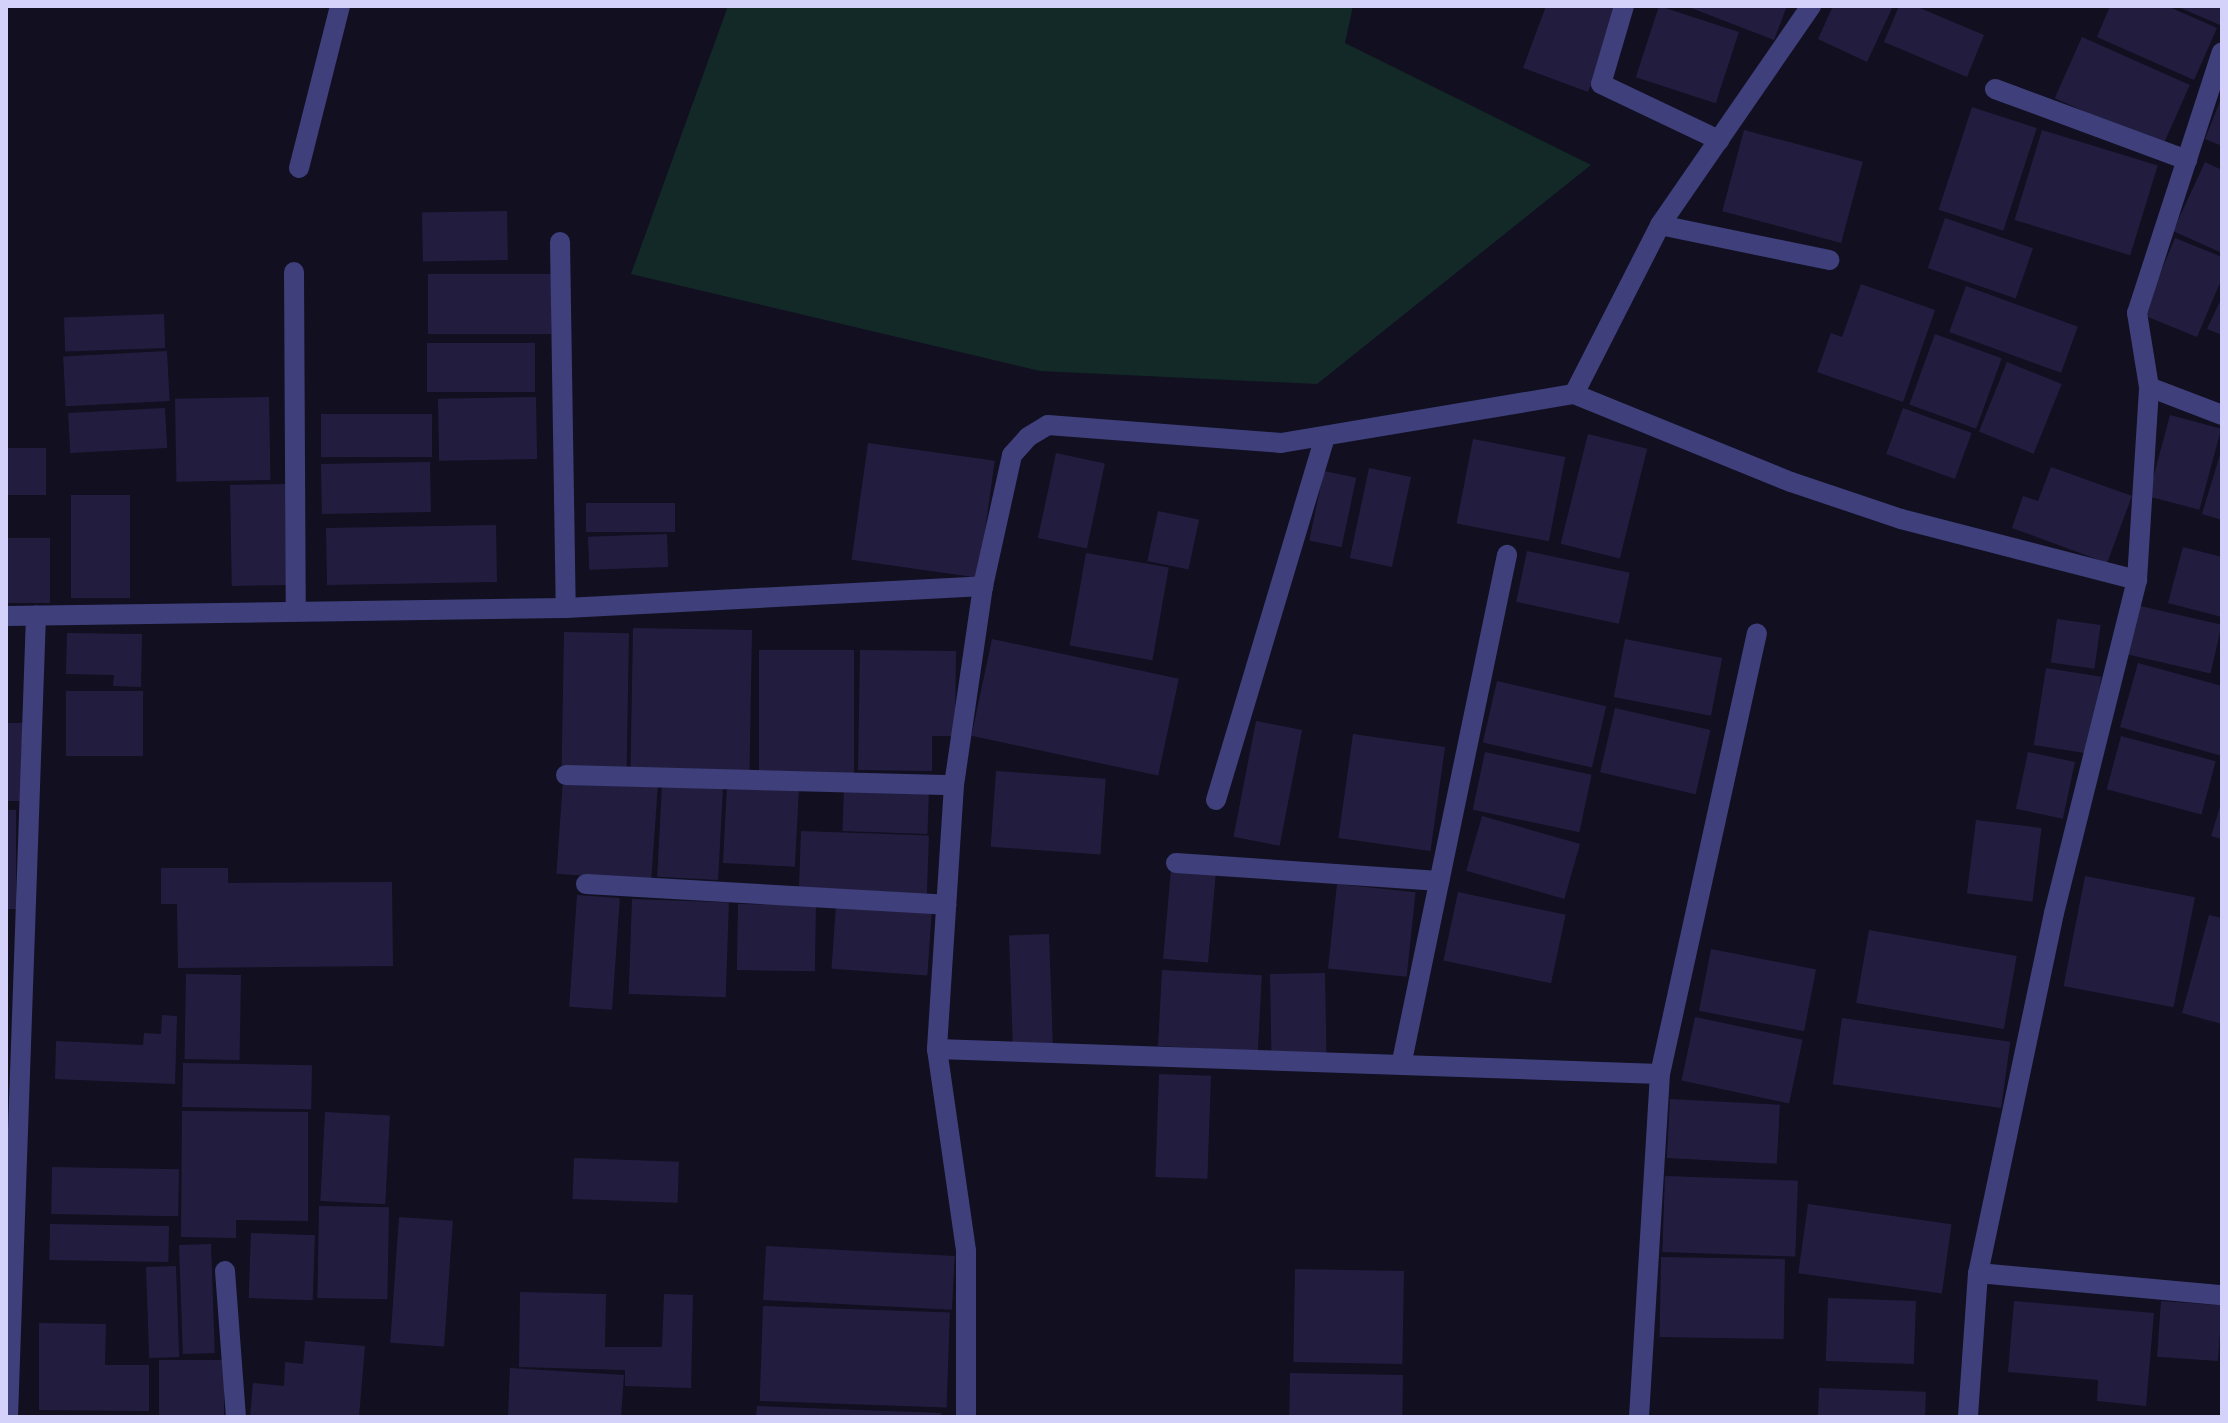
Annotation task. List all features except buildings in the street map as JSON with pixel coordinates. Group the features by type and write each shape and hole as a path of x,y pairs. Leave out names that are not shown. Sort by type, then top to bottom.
{"street":[{"path":"299,168 340,6"},
{"path":"1624,6 1601,84 1719,140"},
{"path":"1574,394 1660,225 1811,6"},
{"path":"1968,1417 1978,1273 2054,913 2137,580 2149,387 2137,313 2222,52"},
{"path":"1995,89 2187,160"},
{"path":"1660,225 1829,260"},
{"path":"560,242 566,608"},
{"path":"294,272 296,611"},
{"path":"2149,387 2222,415"},
{"path":"966,1417 966,1251 937,1049 946,905 954,785 983,586 1012,455 1028,437 1048,425 1281,443 1574,394 1791,482 1901,519 2137,580"},
{"path":"1216,800 1325,436"},
{"path":"1402,1061 1507,555"},
{"path":"6,616 566,608 983,586"},
{"path":"8,1417 36,615"},
{"path":"1639,1417 1660,1074 1757,634"},
{"path":"566,775 954,785"},
{"path":"1176,863 1439,881"},
{"path":"586,884 946,905"},
{"path":"937,1049 1402,1061 1660,1074"},
{"path":"225,1271 236,1417"},
{"path":"1978,1273 2222,1295"}],"green space":[{"path":"728,6 1353,6 1345,43 1591,165 1317,384 1040,371 631,274"}]}
